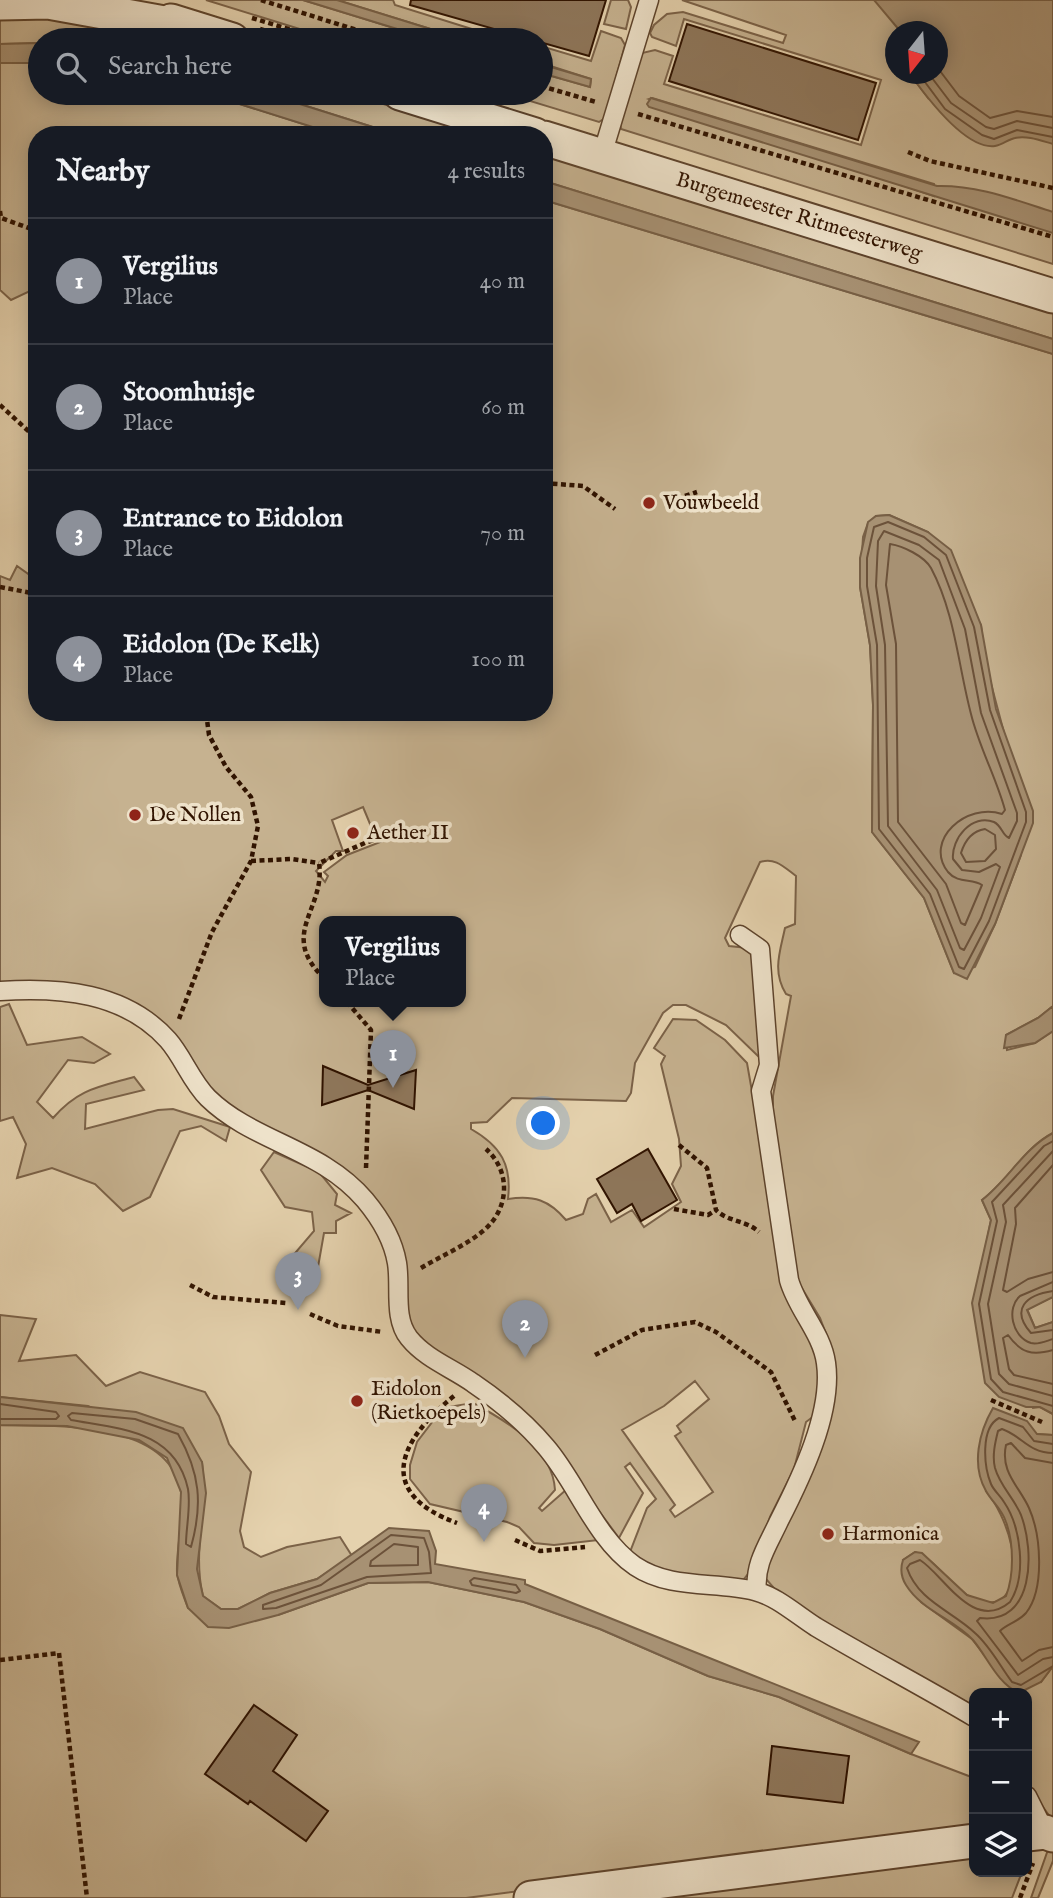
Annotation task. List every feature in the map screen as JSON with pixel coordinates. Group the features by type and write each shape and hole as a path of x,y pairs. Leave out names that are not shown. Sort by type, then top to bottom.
{"street":[{"path":"100,0 192,28"},
{"path":"0,3 48,2 192,28 239,28"},
{"path":"439,105 506,126"},
{"name":"Burgemeester Ritmeesterweg","path":"553,141 1053,296"},
{"path":"531,1898 969,1842"}],"lane":[{"path":"601,155 649,0"},
{"path":"740,935 760,949 769,1065 761,1091 793,1295 821,1345 827,1364 817,1431 808,1457 759,1561 757,1591"},
{"path":"0,991 45,988 90,994 129,1010 154,1025 171,1043 208,1098 227,1112 337,1173 365,1200 389,1237 399,1281 399,1312 408,1337 440,1363 472,1382 546,1446 617,1549 636,1566 661,1578 687,1584 757,1591 969,1714"},
{"path":"1032,1809 1042,1834"}],"path":[{"path":"261,0 351,28"},
{"path":"553,90 1053,237"},
{"path":"908,152 930,161 1053,188"},
{"path":"0,211 1,218 28,228"},
{"path":"0,405 28,431"},
{"path":"553,484 583,486 615,509"},
{"path":"685,496 697,492"},
{"path":"0,587 28,592"},
{"path":"171,1043 212,932 251,861 258,826 251,797 226,768 209,735 207,721"},
{"path":"251,861 292,859 319,863 387,835"},
{"path":"319,863 321,873 303,930 302,944 313,968 319,974"},
{"path":"351,1007 371,1030 365,1200"},
{"path":"679,1144 707,1168 716,1210 721,1215 746,1222 786,1260"},
{"path":"399,1281 489,1226 505,1189 504,1173 498,1159 486,1149"},
{"path":"674,1209 708,1215 716,1210"},
{"path":"190,1285 214,1297 286,1303"},
{"path":"310,1314 338,1326 408,1337"},
{"path":"595,1355 642,1329 695,1322 716,1332 771,1372 793,1412 808,1457"},
{"path":"457,1523 441,1517 416,1499 402,1476 402,1462 413,1437 440,1408 472,1382"},
{"path":"991,1400 1042,1422"},
{"path":"515,1540 540,1551 579,1547 617,1549"},
{"path":"0,1660 59,1653 88,1898"}],"shaded area":[{"path":"206,0 303,0 394,28 296,28"},
{"path":"337,0 393,0 395,5 469,28 427,28"},
{"path":"611,0 628,0 631,7 626,29 604,24"},
{"path":"682,0 1053,0 1053,264 621,129 619,119 642,53 655,50 673,56 664,84 861,145 881,80 684,19 676,46 652,37 650,33 654,25 667,14 683,12 783,43 786,35","holes":["652,98 934,184 934,196 649,99"]},
{"path":"0,18 60,18 114,28 28,28 28,43 0,44"},
{"path":"601,31 621,38 625,45 605,118 599,122 543,105 553,105 553,76 590,87 591,79 553,67 553,50 591,61"},
{"path":"0,63 28,63 28,105 243,105 310,126 28,126 28,292 11,300 0,290"},
{"path":"303,105 387,105 454,126 370,126"},
{"path":"553,157 1053,311 1053,339 553,184"},
{"path":"553,203 1053,354 1053,1006 1038,1018 1006,1035 1007,1050 1035,1043 1053,1031 1053,1133 1033,1147 982,1200 991,1220 983,1260 1033,1408 1040,1407 1053,1414 1053,1435 1036,1434 986,1491 994,1501 1007,1530 1014,1562 1009,1590 1000,1601 987,1602 964,1593 935,1565 915,1552 903,1560 921,1602 972,1639 986,1657 1041,1682 1053,1666 1053,1821 1032,1792 1032,1688 969,1688 969,1703 812,1616 779,1594 766,1579 766,1562 832,1385 828,1339 820,1318 797,1280 773,1125 773,1096 791,996 786,994 782,986 778,961 785,928 795,924 796,876 775,862 760,862 725,938 729,946 748,948 753,958 761,1059 726,1025 686,1005 673,1005 663,1013 635,1063 631,1093 626,1101 512,1098 487,1122 471,1123 471,1129 490,1142 506,1166 508,1199 540,1200 566,1220 583,1214 588,1199 596,1194 611,1222 632,1210 644,1227 681,1202 672,1184 681,1166 679,1139 661,1064 665,1056 654,1048 673,1019 696,1020 725,1040 747,1063 777,1234 799,1313 821,1365 820,1391 814,1416 806,1422 794,1469 770,1517 751,1570 744,1579 734,1585 665,1571 630,1552 647,1508 656,1499 630,1463 625,1467 643,1493 619,1538 548,1443 412,1333 385,1220 261,1126 216,1097 150,1017 0,986 0,576 10,580 17,566 28,574 28,721 553,721","holes":["889,515 928,532 981,625 985,661 1007,744 1021,855 995,924 975,967 954,973 924,898 872,832 873,705 870,645 860,587 863,537 868,523 876,516","363,807 375,836 385,832 388,839 347,855 324,872 328,876 325,882 316,871 336,851 343,851 332,820","695,1381 709,1399 677,1426 681,1432 675,1436 713,1492 675,1517 670,1510 675,1505 622,1430 664,1406"]},
{"path":"9,1004 27,1045 82,1037 110,1054 94,1063 68,1060 37,1102 53,1118 80,1095 134,1077 144,1090 86,1104 85,1129 158,1110 173,1109 230,1127 226,1141 201,1126 180,1131 150,1197 123,1211 95,1184 52,1168 17,1178 26,1144 13,1117 0,1121 0,1007"},
{"path":"274,1152 319,1172 337,1194 335,1205 351,1213 336,1221 336,1233 324,1233 318,1267 284,1266 314,1231 312,1212 285,1207 261,1170"},
{"path":"1053,1297 1053,1322 1035,1328 1027,1309"},
{"path":"0,1315 36,1319 19,1361 76,1355 106,1386 140,1372 205,1392 219,1416 229,1444 251,1472 240,1531 244,1547 261,1557 287,1547 340,1537 352,1556 317,1579 270,1593 238,1609 221,1609 203,1596 200,1579 202,1462 88,1406 0,1397"},
{"path":"473,1403 500,1418 526,1438 546,1462 555,1490 539,1508 542,1511 567,1489 599,1540 554,1545 534,1543 519,1527 507,1522 430,1504 410,1479 410,1465 417,1442 443,1408"},
{"path":"0,1425 50,1426 107,1432 133,1439 155,1451 172,1468 181,1492 177,1572 188,1608 278,1615 368,1583 428,1582 524,1602 600,1629 708,1676 779,1697 969,1776 969,1827 870,1846 466,1898 0,1898"},
{"path":"1050,1844 1053,1845 1053,1861 1038,1898 1031,1898"},
{"path":"969,1846 969,1877 1020,1877 1012,1898 615,1898"}],"water":[{"path":"303,0 337,0 427,28 394,28"},
{"path":"874,0 1053,0 1053,144 1020,137 995,146 983,145 959,131 918,84 948,84 948,21 892,21"},
{"path":"28,43 28,63 0,63 0,44"},
{"path":"553,68 591,79 590,87 553,76"},
{"path":"651,98 937,186 982,191 1053,212 1053,233 649,107 647,104"},
{"path":"243,105 303,105 370,126 310,126"},
{"path":"553,184 1053,339 1053,354 553,203"},
{"path":"889,515 928,532 951,550 981,625 996,709 1033,811 1033,823 995,924 967,979 954,973 924,898 872,832 873,705 870,645 860,587 860,558 868,522 876,516"},
{"path":"1053,1006 1053,1031 1035,1043 1004,1048 1006,1035 1038,1018"},
{"path":"1053,1133 1053,1297 1027,1310 1035,1328 1053,1322 1053,1414 1040,1407 1026,1407 999,1397 985,1383 972,1303 991,1220 982,1200 1033,1147"},
{"path":"0,1397 136,1412 183,1428 202,1462 206,1493 197,1569 203,1596 221,1609 238,1609 270,1593 317,1579 389,1528 429,1531 436,1551 435,1564 525,1580 525,1584 919,1742 911,1754 779,1697 708,1676 600,1629 524,1602 428,1582 368,1583 278,1615 229,1628 208,1627 188,1608 177,1575 181,1492 167,1458 139,1440 67,1426 0,1425"},
{"path":"993,1408 1027,1421 1037,1434 1053,1435 1053,1666 1041,1682 1029,1688 1010,1688 973,1640 913,1594 904,1582 902,1573 903,1560 915,1552 922,1553 967,1595 993,1603 1006,1596 1012,1569 1012,1550 1002,1513 981,1481 978,1460 984,1427"}],"building":[{"path":"411,0 606,0 589,56 553,46 553,28 491,28 410,5"},
{"path":"687,24 876,83 858,140 669,81"},
{"path":"323,1066 368,1085 416,1070 414,1109 368,1090 322,1105"},
{"path":"648,1149 677,1200 641,1221 632,1204 617,1213 597,1179"},
{"path":"254,1705 297,1735 273,1771 328,1811 306,1841 250,1801 248,1804 205,1774"},
{"path":"772,1746 849,1756 843,1803 767,1794"}],"place":[{"name":"Vouwbeeld","path":"649,503"},
{"name":"De Nollen","path":"135,815"},
{"name":"Aether II","path":"353,833"},
{"name":"Vergilius","path":"393,1088"},
{"name":"Entrance to Eidolon","path":"298,1310"},
{"name":"Stoomhuisje","path":"525,1358"},
{"name":"Eidolon (Rietkoepels)","path":"357,1401"},
{"name":"Harmonica","path":"828,1534"},
{"name":"Eidolon (De Kelk)","path":"484,1542"}]}
